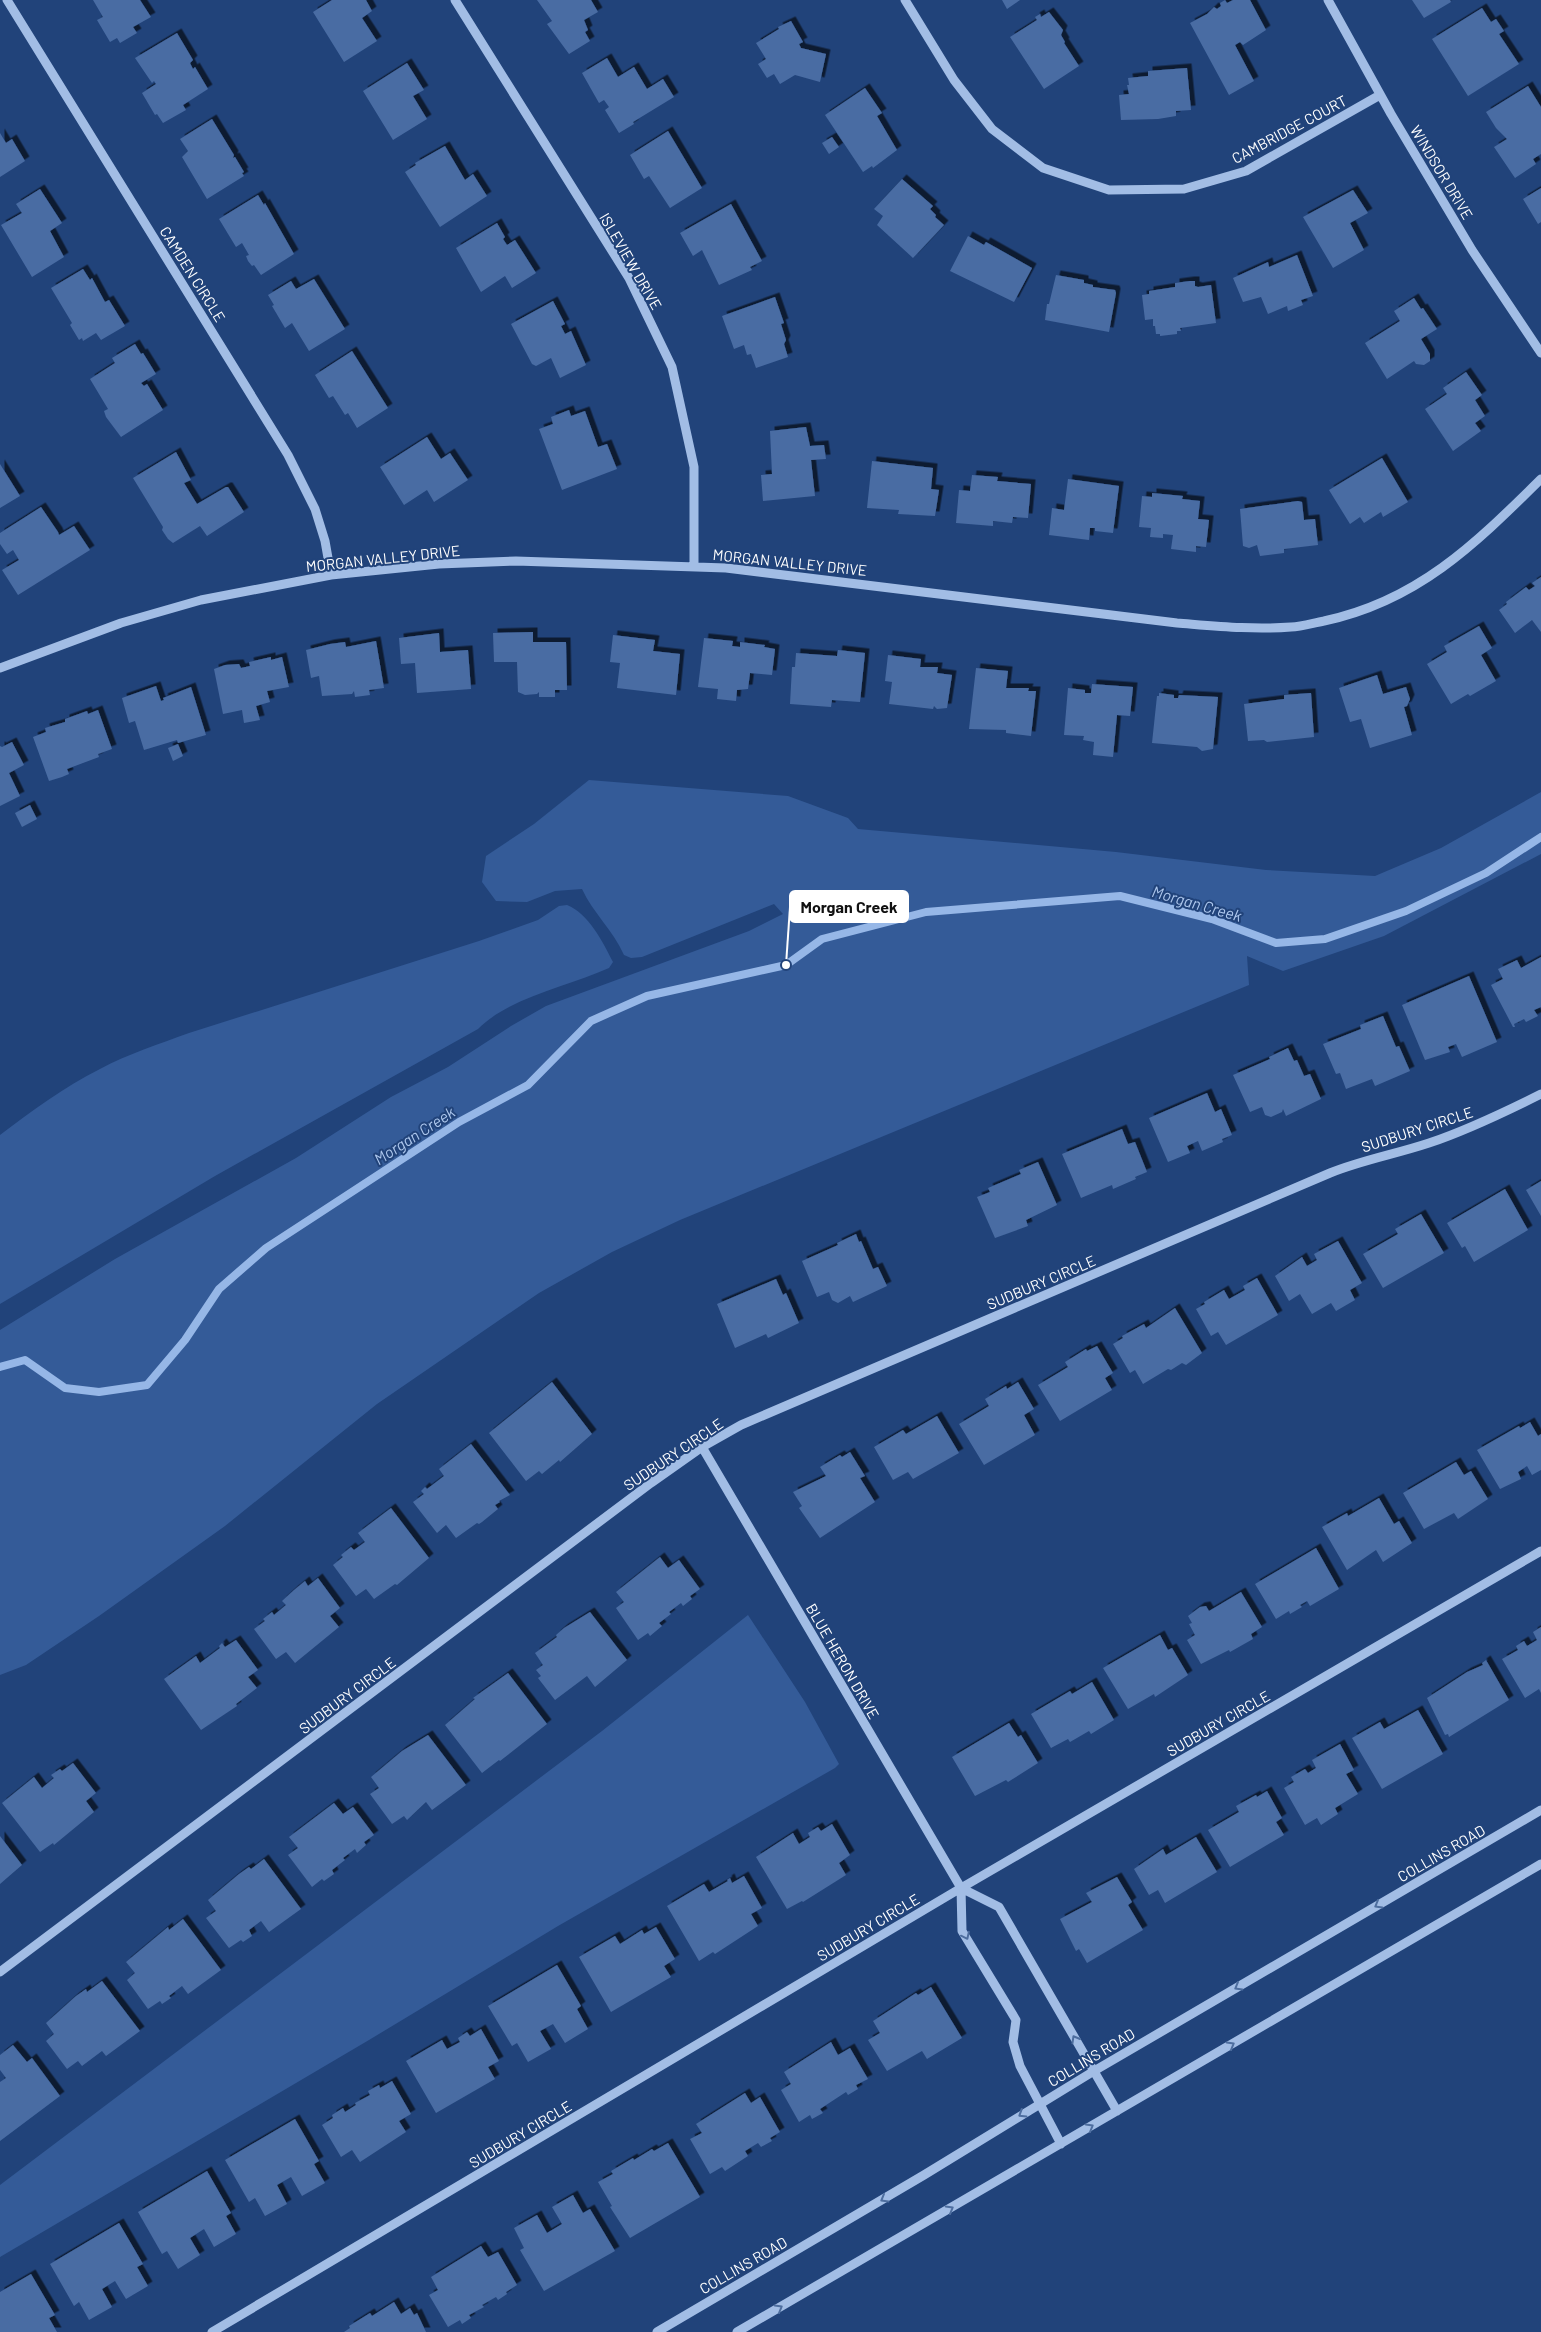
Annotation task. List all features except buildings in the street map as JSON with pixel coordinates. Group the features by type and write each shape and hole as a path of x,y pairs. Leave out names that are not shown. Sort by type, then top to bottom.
{"street":[{"name":"CAMDEN CIRCLE","path":"7,0 288,455 315,509 325,541 331,575"},
{"name":"ISLEVIEW DRIVE","path":"455,0 629,278 672,366 694,467 694,566"},
{"name":"CAMBRIDGE COURT","path":"905,0 954,80 992,129 1043,168 1109,190 1184,190 1246,171 1380,96"},
{"name":"WINDSOR DRIVE","path":"1328,0 1380,96 1479,262 1541,352"},
{"name":"MORGAN VALLEY DRIVE","path":"0,668 121,623 202,600 331,575 439,564 516,561 726,568 1066,611 1228,628 1294,627 1344,617 1384,603 1425,580 1457,557 1541,480"},
{"name":"SUDBURY CIRCLE","path":"0,1972 644,1488 702,1448 741,1425 1330,1173 1347,1166 1432,1142 1496,1117 1541,1094"},
{"name":"BLUE HERON DRIVE","path":"702,1448 960,1888 962,1931 1016,2020 1013,2042 1020,2066 1038,2105 1061,2144"},
{"name":"SUDBURY CIRCLE","path":"212,2332 960,1888 1541,1551"},
{"name":"COLLINS ROAD","path":"657,2332 924,2175 1094,2071 1541,1810"},
{"path":"737,2332 1118,2112 1541,1864"},
{"path":"960,1888 999,1907 1118,2112"}],"shaded area":[{"path":"589,780 788,796 848,818 858,829 1116,852 1266,870 1375,876 1441,848 1541,792 1541,854 1384,936 1283,971 1247,956 1249,985 680,1220 612,1252 539,1293 377,1404 225,1526 99,1616 26,1665 0,1675 0,1330 115,1259 296,1158 391,1097 448,1067 511,1026 546,1006 749,931 783,914 774,904 642,957 631,958 624,955 582,889 555,891 527,902 496,901 482,882 486,856 534,824"},
{"path":"567,905 582,914 594,929 613,962 609,968 540,993 506,1008 478,1029 215,1176 0,1304 0,1135 36,1108 87,1076 144,1050 189,1033 479,941 538,920 559,906"},
{"path":"748,1615 805,1702 839,1764 835,1768 558,1926 369,2040 0,2257 0,2185 602,1731"}],"waterway":[{"name":"Morgan Creek","path":"0,1367 25,1360 65,1388 99,1392 147,1385 185,1340 219,1289 266,1248 459,1122 528,1085 591,1021 647,996 786,965 822,939 926,912 1120,896 1212,919 1276,943 1325,939 1406,911 1486,873 1541,837"}],"place":[{"name":"Morgan Creek","path":"786,965"}]}
